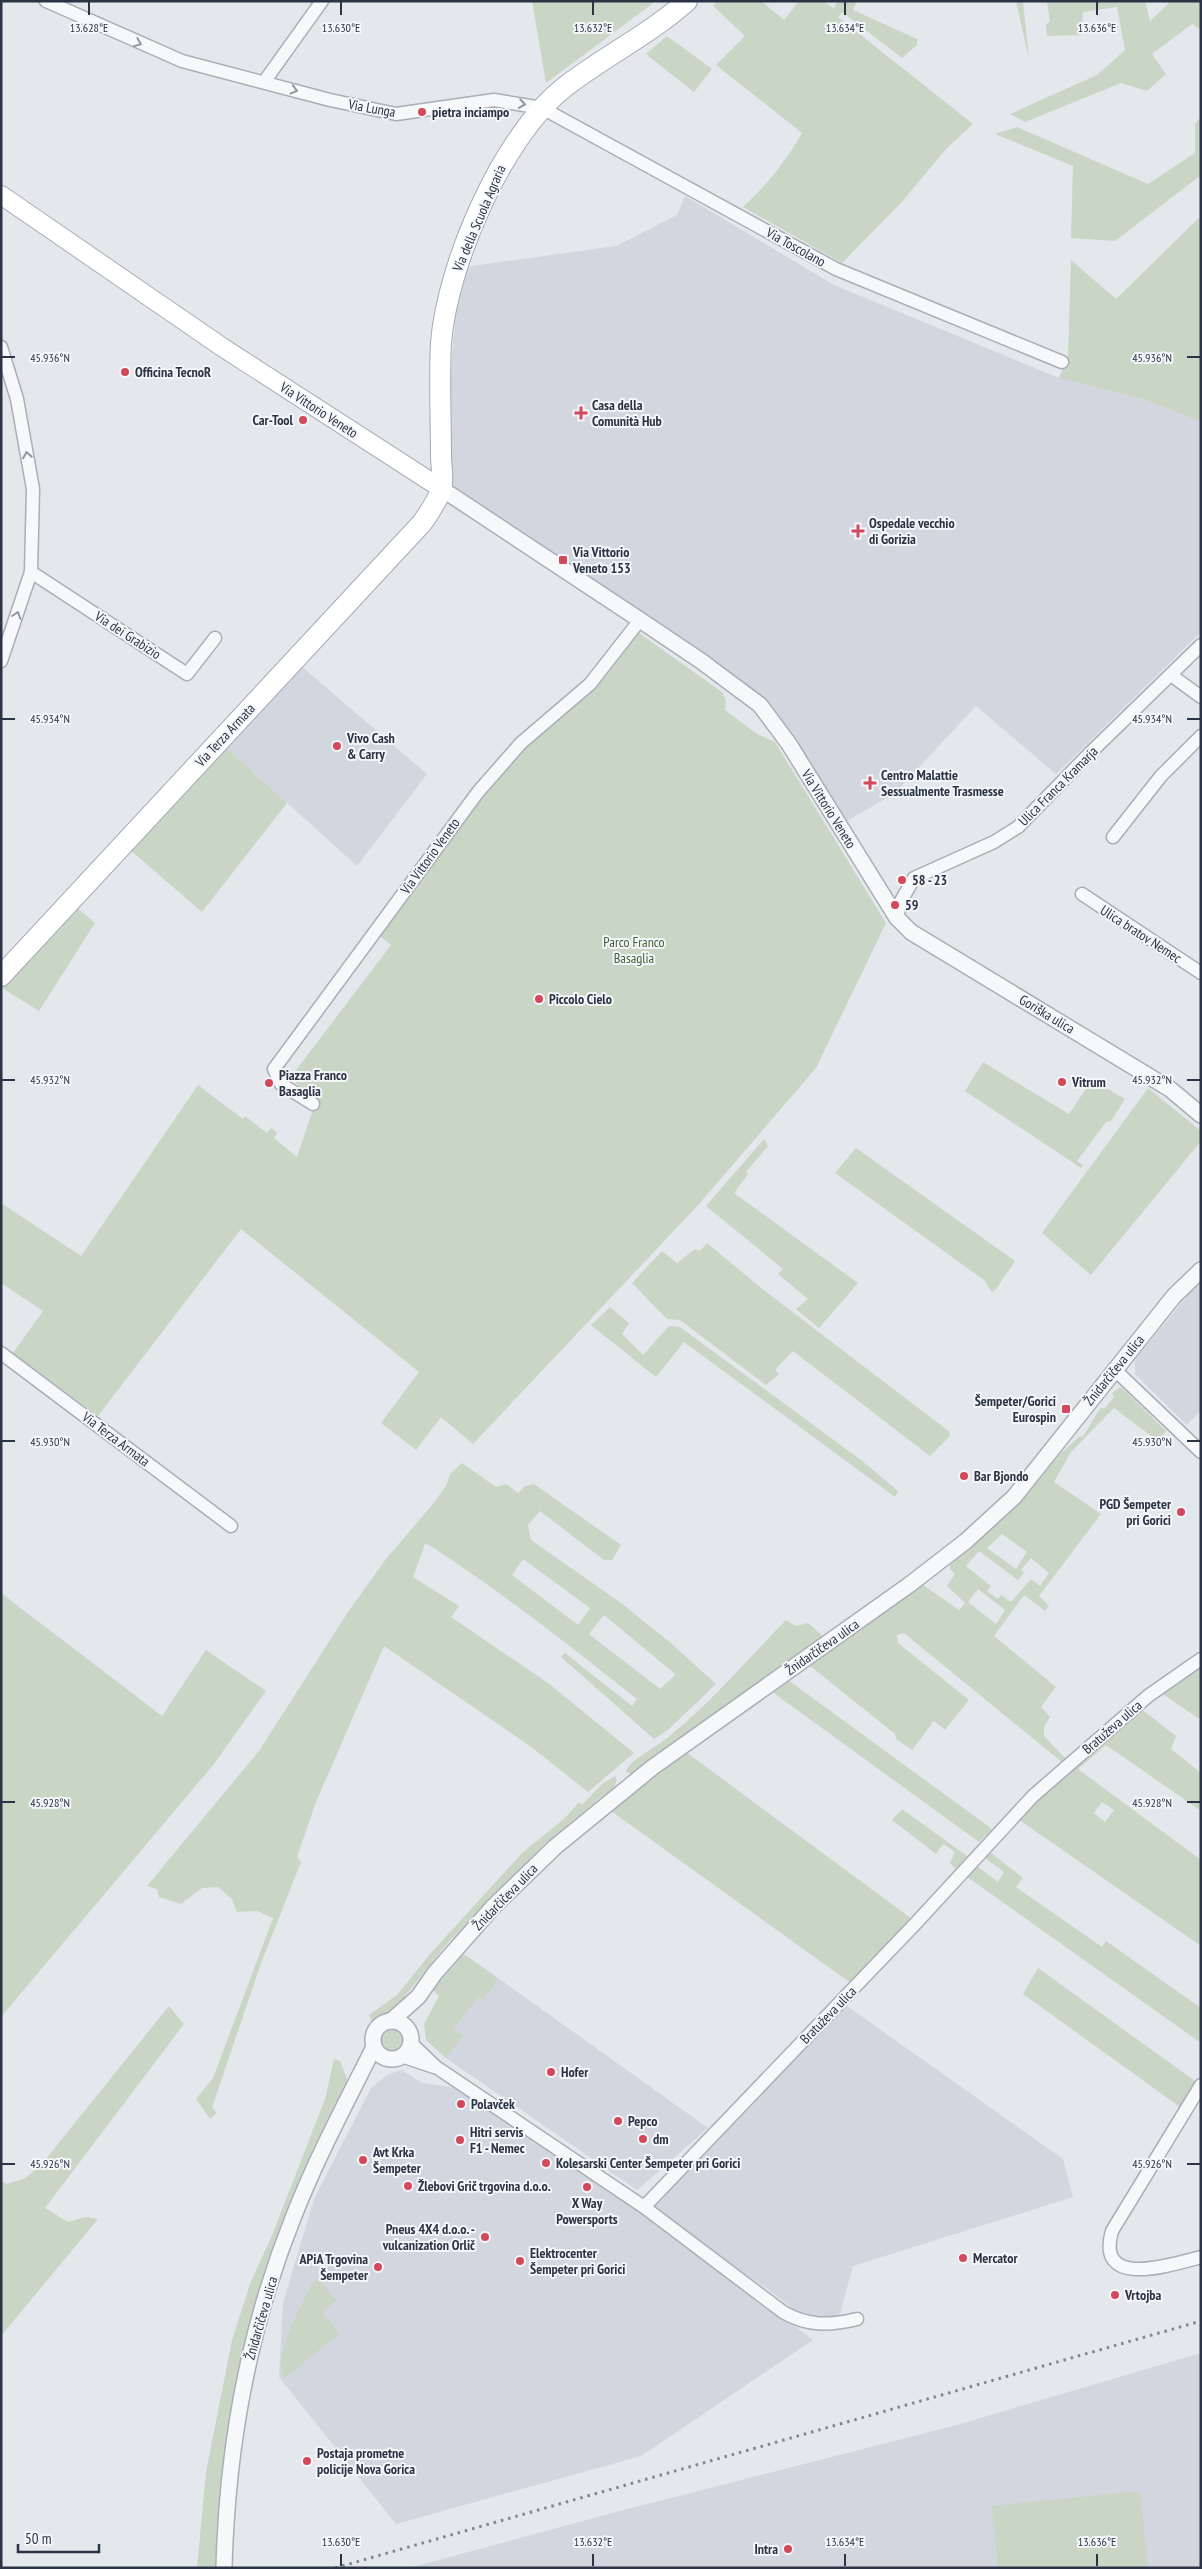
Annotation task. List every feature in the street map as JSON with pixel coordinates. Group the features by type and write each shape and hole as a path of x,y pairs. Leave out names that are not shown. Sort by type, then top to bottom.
{"main road":[{"name":"Via della Scuola Agraria","path":"442,489 441,345 444,312 469,235 502,164 542,108 565,86 640,37 687,1"},
{"name":"Via Vittorio Veneto","path":"1,195 222,348 442,489"},
{"name":"Via Terza Armata","path":"1,976 422,524 442,489"}],"street":[{"name":"Via Lunga","path":"46,1 182,61 330,100 396,114 494,100 542,108"},
{"path":"264,82 322,1"},
{"name":"Via Toscolano","path":"542,108 836,269 1062,362"},
{"path":"1,347 17,399 33,489 31,572 1,661"},
{"name":"Via Vittorio Veneto","path":"442,489 701,661 760,705 789,744 895,916"},
{"name":"Via dei Grabizio","path":"31,572 187,674 215,638"},
{"name":"Via Vittorio Veneto","path":"313,1104 281,1084 274,1069 478,792 521,743 590,684 640,620"},
{"name":"Ulica Franca Kramarja","path":"895,916 914,878 994,842 1018,827 1090,752 1201,645"},
{"path":"1171,675 1201,697"},
{"path":"1113,837 1161,776 1201,736"},
{"name":"Ulica bratov Nemec","path":"1082,894 1201,973"},
{"name":"Goriška ulica","path":"895,916 911,932 1170,1089 1201,1115"},
{"name":"Žnidarčičeva ulica","path":"224,2568 225,2523 240,2400 261,2310 292,2218 329,2135 374,2047 373,2041 376,2030 380,2025 391,2021 418,1997 435,1973 493,1907 555,1846 653,1767 910,1585 980,1528 1014,1497 1174,1296 1201,1270"},
{"name":"Via Terza Armata","path":"1,1352 231,1526"},
{"path":"1114,1369 1201,1452"},
{"name":"Bratuževa ulica","path":"644,2207 916,1923 1034,1796 1148,1696 1201,1659"},
{"name":"Žnidarčičeva ulica","path":"356,2083 394,2057 406,2053 418,1997"},
{"path":"391,2021 400,2024 436,2068 644,2207 782,2312 808,2324 823,2324 857,2319"},
{"path":"374,2047 381,2055 436,2068"},
{"path":"1201,2085 1112,2231 1109,2243 1111,2258 1120,2266 1135,2270 1164,2266 1201,2257"}],"shaded area":[{"name":"Ospedale vecchio di Gorizia","path":"685,196 834,285 1059,378 1143,399 1201,422 1201,632 1056,774 976,706 894,794 843,823 766,706 449,485 451,375 455,317 466,267 616,246 677,215"},
{"path":"301,666 427,774 357,866 224,746"},
{"path":"1201,1284 1201,1410 1187,1425 1135,1374 1135,1360 1191,1291"},
{"path":"498,1978 708,2128 637,2190 446,2058 462,2036 454,2029 478,1996 482,2000"},
{"path":"847,2006 1063,2159 1073,2197 853,2266 839,2317 804,2318 773,2293 653,2209 728,2126"},
{"path":"401,2070 423,2083 457,2088 629,2200 813,2340 641,2456 396,2524 279,2377 283,2303 314,2199 371,2088 387,2075"},
{"path":"1201,2353 1201,2568 409,2568 612,2513 957,2425"}],"green space":[{"path":"532,1 656,1 546,83"},
{"path":"717,1 761,1 784,20 799,1 822,1 834,8 837,1 857,1 853,10 917,39 917,45 902,58 842,12 838,17 973,124 947,148 900,204 842,263 743,207 776,172 802,133 716,65 745,36 713,6"},
{"path":"1016,1 1023,1 1029,59"},
{"path":"1047,1 1145,1 1150,21 1171,1 1201,1 1201,30 1192,24 1152,54 1166,74 1147,91 1121,83 1025,122 1010,114 1097,75 1125,50 1117,7 1083,12 1081,35 1047,36 1046,24 1050,22"},
{"path":"667,36 712,69 694,92 646,54"},
{"path":"1201,116 1201,175 1115,241 1071,238 1073,166 995,134 1017,127 1148,184 1195,153 1195,125"},
{"path":"1201,216 1201,422 1143,399 1059,378 1068,356 1071,260 1116,299"},
{"name":"Parco Franco Basaglia","path":"639,633 722,692 726,701 725,710 757,734 775,742 886,923 816,1068 699,1204 473,1444 441,1417 416,1450 381,1423 419,1372 241,1229 98,1416 13,1353 43,1311 1,1283 1,1203 81,1256 198,1085 243,1119 245,1116 267,1133 271,1128 277,1133 274,1138 297,1157 316,1100 290,1078 391,945 377,934 509,760 591,693"},
{"path":"224,746 287,803 202,912 129,849"},
{"path":"76,907 95,923 39,1011 2,988"},
{"path":"983,1062 1069,1114 1092,1080 1125,1099 1111,1121 1106,1122 1077,1161 1083,1165 1081,1168 965,1091"},
{"path":"1148,1088 1201,1131 1201,1141 1091,1275 1042,1233"},
{"path":"764,1139 768,1146 746,1172 748,1174 734,1193 858,1283 819,1328 796,1309 808,1299 778,1274 783,1269 706,1206"},
{"path":"856,1148 1015,1261 996,1289 992,1292 984,1280 835,1173"},
{"path":"707,1243 765,1291 947,1430 950,1433 949,1437 930,1456 793,1351 775,1370 779,1374 766,1385 680,1320 667,1319 632,1283 662,1251 677,1263 695,1249 700,1251"},
{"path":"610,1307 629,1323 622,1334 643,1355 669,1326 680,1327 861,1460 898,1491 895,1497 684,1342 656,1377 591,1325"},
{"path":"1121,1387 1166,1431 1158,1441 1114,1408 1071,1452 1054,1482 1101,1514 1039,1596 1049,1606 1045,1611 1024,1595 994,1636 1056,1687 1041,1707 1050,1717 1044,1727 1044,1736 1066,1759 1063,1763 904,1633 897,1635 898,1643 969,1700 945,1730 934,1721 912,1750 896,1739 895,1734 809,1665 923,1585 959,1610 965,1603 947,1586 955,1574 950,1569 950,1565 1009,1514 1060,1454 1080,1436 1082,1437 1101,1408 1105,1408 1114,1397 1112,1393","holes":["1002,1534 1027,1552 1016,1569 987,1548","979,1551 1018,1580 1024,1573 1021,1570 1031,1558 1049,1573 1040,1586 1031,1579 1011,1602 1001,1595 998,1599 987,1591 991,1586 966,1566","978,1589 1005,1610 996,1624 968,1602"]},
{"path":"462,1463 496,1487 506,1484 518,1493 525,1486 534,1484 621,1545 612,1560 604,1560 540,1511 528,1525 531,1540 621,1603 672,1644 716,1684 669,1729 654,1739 561,1657 565,1653 632,1706 637,1699 509,1600 425,1544 413,1577 459,1606 451,1617 548,1683 634,1753 588,1792 530,1746 384,1646 316,1802 297,1857 301,1862 260,1966 212,2108 217,2113 210,2119 196,2099 213,2078 273,1918 257,1911 237,1912 232,1899 218,1887 202,1888 181,1904 159,1897 157,1889 147,1886 259,1751 348,1612 386,1559 432,1505 446,1486 450,1474","holes":["523,1559 590,1608 578,1625 512,1575","604,1615 675,1674 675,1675 660,1689 589,1634"]},
{"path":"1,1593 162,1716 206,1650 266,1691 214,1764 1,2017"},
{"path":"786,1620 796,1626 808,1623 825,1638 632,1774 626,1772 631,1764 666,1739 698,1711"},
{"path":"1201,1666 1201,1720 1161,1693"},
{"path":"788,1680 992,1829 979,1842 771,1691"},
{"path":"1140,1708 1176,1736 1171,1749 1201,1773 1201,1811 1106,1745 1078,1769 1201,1860 1201,1946 1015,1817","holes":["1102,1802 1114,1810 1105,1822 1094,1813"]},
{"path":"686,1752 912,1919 852,1984 611,1811"},
{"path":"615,1776 617,1780 613,1789 545,1844 445,1946 394,2010 372,2022 369,2015 397,1995 430,1954 523,1852 564,1819 579,1802 582,1805 602,1784"},
{"path":"902,1809 967,1856 956,1869 950,1863 955,1852 943,1844 936,1854 892,1820"},
{"path":"986,1849 1023,1878 1016,1887 1102,1947 1106,1941 1201,2008 1201,2043 963,1874 973,1863 998,1882 1004,1872 981,1855"},
{"path":"464,1954 498,1978 483,2000 478,1997 454,2029 463,2036 446,2058 426,2040 424,2024 439,1996 433,1990"},
{"path":"1038,1968 1195,2081 1180,2107 1023,1994"},
{"path":"169,2006 184,2024 45,2208 68,2222 86,2217 98,2219 1,2336 1,2181 6,2184 24,2179 41,2165"},
{"path":"388,2030 396,2030 402,2036 402,2044 396,2050 388,2050 382,2044 382,2036"},
{"path":"334,2059 340,2061 348,2082 319,2139 293,2197 271,2257 253,2317 238,2379 227,2441 219,2504 215,2568 197,2568 206,2472 232,2340 251,2281 271,2238 325,2099"},
{"path":"319,2280 336,2300 322,2312 339,2334 284,2378 281,2368 282,2357 290,2330 312,2283"},
{"path":"1140,2491 1148,2568 998,2568 992,2506"}],"railway":[{"path":"335,2568 1201,2321"}],"place":[{"name":"pietra inciampo","path":"422,112"},
{"name":"Officina TecnoR","path":"125,372"},
{"name":"Casa della Comunità Hub","path":"581,413"},
{"name":"Car-Tool","path":"303,420"},
{"name":"Ospedale vecchio di Gorizia","path":"858,531"},
{"name":"Via Vittorio Veneto 153","path":"563,560"},
{"name":"Vivo Cash & Carry","path":"337,746"},
{"name":"Centro Malattie Sessualmente Trasmesse","path":"870,783"},
{"name":"58 - 23","path":"902,880"},
{"name":"59","path":"895,905"},
{"name":"Piccolo Cielo","path":"539,999"},
{"name":"Vitrum","path":"1062,1082"},
{"name":"Piazza Franco Basaglia","path":"269,1083"},
{"name":"Šempeter/Gorici Eurospin","path":"1066,1409"},
{"name":"Bar Bjondo","path":"964,1476"},
{"name":"PGD Šempeter pri Gorici","path":"1181,1512"},
{"name":"Hofer","path":"551,2072"},
{"name":"Polavček","path":"461,2104"},
{"name":"Pepco","path":"618,2121"},
{"name":"dm","path":"643,2139"},
{"name":"Hitri servis F1 - Nemec","path":"460,2140"},
{"name":"Avt Krka Šempeter","path":"363,2160"},
{"name":"Kolesarski Center Šempeter pri Gorici","path":"546,2163"},
{"name":"Žlebovi Grič trgovina d.o.o.","path":"408,2186"},
{"name":"X Way Powersports","path":"587,2187"},
{"name":"Pneus 4X4 d.o.o. - vulcanization Orlič","path":"485,2237"},
{"name":"Mercator","path":"963,2258"},
{"name":"Elektrocenter Šempeter pri Gorici","path":"520,2261"},
{"name":"APiA Trgovina Šempeter","path":"378,2267"},
{"name":"Vrtojba","path":"1115,2295"},
{"name":"Postaja prometne policije Nova Gorica","path":"307,2461"},
{"name":"Intra","path":"788,2549"}]}
